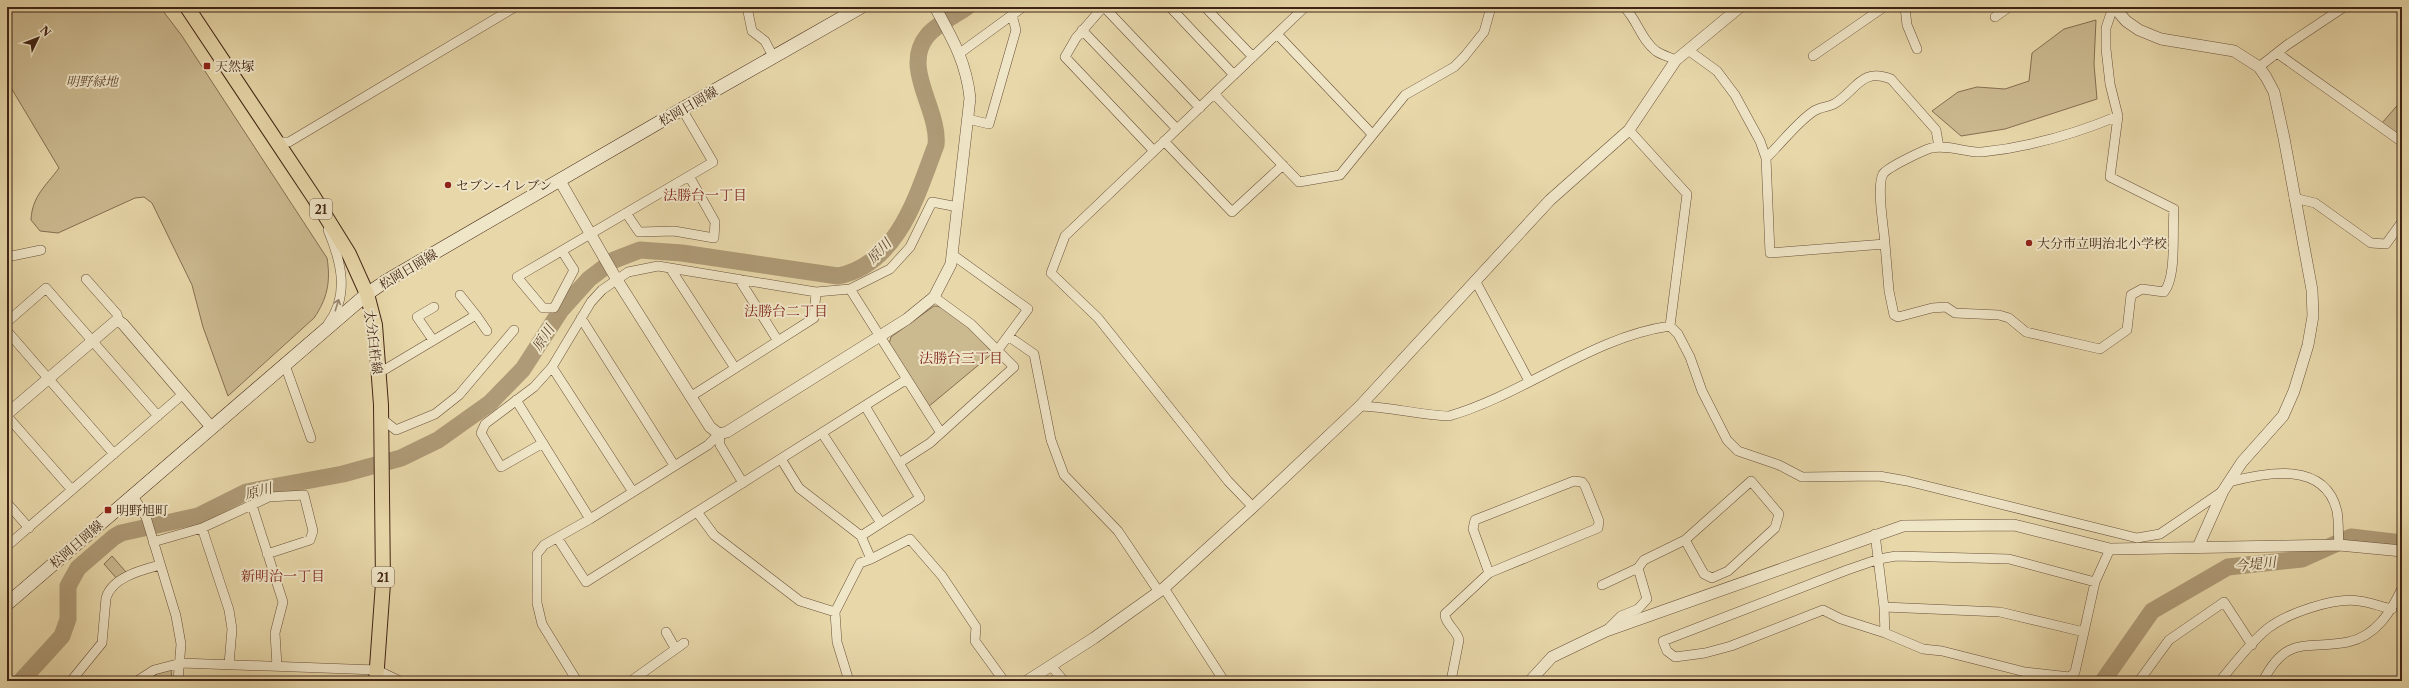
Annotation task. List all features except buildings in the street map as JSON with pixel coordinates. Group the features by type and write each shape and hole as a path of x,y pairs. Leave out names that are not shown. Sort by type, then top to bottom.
{"main road":[{"name":"大分臼杵線","path":"186,7 313,196 349,254 367,294 375,325 382,419 383,582 376,676"},
{"name":"松岡日岡線","path":"7,604 367,294 386,281 560,181 682,108 774,58 861,7"}],"street":[{"path":"276,142 289,142 515,7"},
{"path":"747,7 752,31 765,41 774,58"},
{"path":"960,53 1023,7"},
{"path":"1154,151 1065,57 1082,30 1104,7 1200,108"},
{"path":"1170,7 1234,75"},
{"path":"1205,7 1253,57"},
{"path":"1254,507 1228,481 1098,318 1051,273 1065,236 1305,7"},
{"path":"1214,94 1299,182 1340,175 1405,95 1454,67 1464,57 1484,32 1491,7"},
{"path":"1624,7 1632,14 1638,27 1656,51 1676,60"},
{"path":"1027,681 1094,638 1162,590 1254,507 1360,406 1550,200 1629,130 1676,60 1739,7"},
{"path":"1813,56 1884,7"},
{"path":"1905,7 1907,25 1917,49"},
{"path":"1995,17 2008,7"},
{"path":"2118,116 2097,125 2021,147 1980,152 1939,147 1930,148 1891,167 1882,176 1880,187 1889,291 1894,315 1898,317 1932,308 1946,307 1954,313 1999,315 2008,318 2026,332 2100,349 2128,330 2131,295 2142,289 2164,292 2169,286 2174,254 2172,233 2174,209 2110,177 2118,116 2110,84 2106,49 2106,28 2114,7 2126,21 2138,30 2161,39 2234,51 2259,67 2274,92 2312,290 2312,316 2308,345 2294,391 2283,416 2242,462 2223,491 2198,547"},
{"path":"2259,67 2276,53 2344,7"},
{"path":"577,681 542,624 537,602 537,554 544,545 558,539 708,445 719,434 727,432 880,337 907,319 934,297 945,278 953,255 968,119 969,84 960,53 936,9"},
{"path":"968,119 989,124 1016,30 1012,15"},
{"path":"1082,30 1177,129"},
{"path":"1276,34 1372,134"},
{"path":"1688,50 1717,71 1735,95 1760,141 1766,158 1770,253 1885,244"},
{"path":"2276,53 2402,142"},
{"path":"1766,158 1798,124 1815,110 1834,104 1863,79 1875,75 1891,79 1936,130 1939,147"},
{"path":"562,251 574,270 554,308 543,308 517,277 713,162 682,108"},
{"path":"1629,130 1687,194 1670,326"},
{"path":"1164,141 1232,212 1283,165"},
{"path":"626,213 639,232 674,231 714,238 715,222 689,176"},
{"path":"560,181 614,276 690,397 710,427 719,434 720,445 743,483"},
{"path":"313,196 338,255 342,279 336,309 330,323 317,338"},
{"path":"2294,198 2315,203 2371,243 2386,244 2402,222"},
{"path":"543,443 501,467 481,433 485,424 534,387 552,367 595,297 614,276 643,267 658,266 816,292 850,289 890,269 910,247 932,202 958,207"},
{"path":"7,257 41,250"},
{"path":"953,255 1028,309 998,351"},
{"path":"670,268 735,368"},
{"path":"86,279 117,314 119,321 212,428"},
{"path":"739,279 778,341"},
{"path":"1476,282 1530,381"},
{"path":"7,322 46,288 158,416"},
{"path":"850,289 941,433"},
{"path":"690,397 814,318 816,292"},
{"path":"460,295 487,332"},
{"path":"899,464 930,443 1014,367 972,324 934,297"},
{"path":"433,340 417,317 434,308"},
{"path":"379,373 476,315"},
{"path":"581,318 674,465"},
{"path":"72,490 7,415 92,341 115,322 119,321"},
{"path":"1360,406 1388,407 1424,415 1449,416 1622,339 1652,328 1670,326"},
{"path":"1670,326 1678,334 1690,357 1702,391 1727,440 1738,451 1779,466 1802,477 1879,476 1907,481 2137,538 2160,534 2223,491"},
{"path":"382,419 396,430 435,414 459,395 514,330"},
{"path":"7,331 114,454"},
{"path":"1008,336 1034,354 1051,440 1064,475 1118,530 1162,590 1224,681"},
{"path":"285,365 311,438"},
{"path":"552,367 633,492"},
{"path":"558,539 586,582 907,379"},
{"path":"7,546 183,394"},
{"path":"516,400 590,519"},
{"path":"861,536 920,498 865,406"},
{"path":"822,433 881,524"},
{"path":"781,459 799,488 861,536 871,559"},
{"path":"2229,482 2275,473 2301,476 2318,481 2327,489 2337,512 2339,545"},
{"path":"1451,681 1459,640 1458,635 1445,619 1444,614 1489,573 1598,528 1599,521 1582,482 1574,481 1475,520 1473,529 1489,573"},
{"path":"1602,585 1638,568 1644,560 1685,540 1751,481 1778,514 1775,528 1728,571 1712,578 1704,574 1685,540"},
{"path":"153,541 202,528 275,495 304,495 313,531 310,540 267,554"},
{"path":"133,496 146,517 176,616 181,644 181,662 178,681"},
{"path":"7,503 28,528"},
{"path":"252,505 283,602 276,633 277,666"},
{"path":"697,512 714,535 800,601 835,612"},
{"path":"1530,681 1552,657 1606,631 1875,534 1903,526 2014,525 2110,549 2339,545 2402,551"},
{"path":"202,528 229,610 232,629 230,664"},
{"path":"1875,534 1884,607 1885,633"},
{"path":"849,681 837,642 835,612 860,563 910,539 942,576 976,627 975,641 1004,681"},
{"path":"2095,582 2009,559 1896,556 1879,559 1663,641 1666,651 1675,657 1705,653 1823,610 1841,619 1885,633 1923,649 1942,651 2025,672 2070,677 2075,672 2095,582 2110,549"},
{"path":"76,679 102,643 106,598 109,591 132,574 160,564"},
{"path":"1606,631 1621,616 1638,608 1647,599 1638,568"},
{"path":"2263,681 2271,665 2285,652 2304,645 2348,642 2376,628 2392,610 2402,588"},
{"path":"2220,681 2268,628 2293,615 2343,600 2359,601 2392,610"},
{"path":"2139,681 2170,640 2224,602 2252,645"},
{"path":"1884,607 2000,612 2084,632"},
{"path":"666,632 676,648"},
{"path":"637,679 684,643"},
{"path":"137,681 154,670 181,662 277,666 376,676 400,681"},
{"path":"1051,666 1064,681"}],"green space":[{"name":"明野緑地","path":"7,7 160,7 182,36 327,258 327,290 322,304 314,318 228,396 203,327 192,285 152,203 144,197 135,198 58,233 40,231 31,220 34,204 40,192 59,168 7,81"},
{"path":"2096,20 2094,64 2097,99 2005,129 1961,136 1932,111 1958,92 1977,87 2005,89 2029,81 2032,53 2064,29"},
{"path":"2402,100 2402,137 2382,123"},
{"path":"934,306 941,307 958,317 993,353 928,407 889,344 891,337"},
{"path":"112,556 126,572 118,580 104,564"},
{"path":"166,669 171,669 172,681 144,681"}],"waterway":[{"name":"原川","path":"21,681 62,636 68,619 68,586 78,568 114,537 121,533 198,516 246,492 343,474 401,458 438,440 490,403 523,369 561,310 589,279 614,260 640,250 682,253 838,276 859,269 876,258 902,225 921,185 936,145 936,132 933,118 919,75 918,62 920,48 931,32 967,7"},
{"name":"今堤川","path":"2103,681 2152,611 2228,567 2302,559 2351,537 2402,543"}],"place":[{"name":"天然塚","path":"207,66"},
{"name":"セブン-イレブン","path":"448,185"},
{"name":"大分市立明治北小学校","path":"2029,243"},
{"name":"明野旭町","path":"108,510"}],"district":[{"name":"法勝台一丁目","path":"705,195"},
{"name":"法勝台二丁目","path":"786,311"},
{"name":"法勝台三丁目","path":"961,358"},
{"name":"新明治一丁目","path":"283,576"}]}
